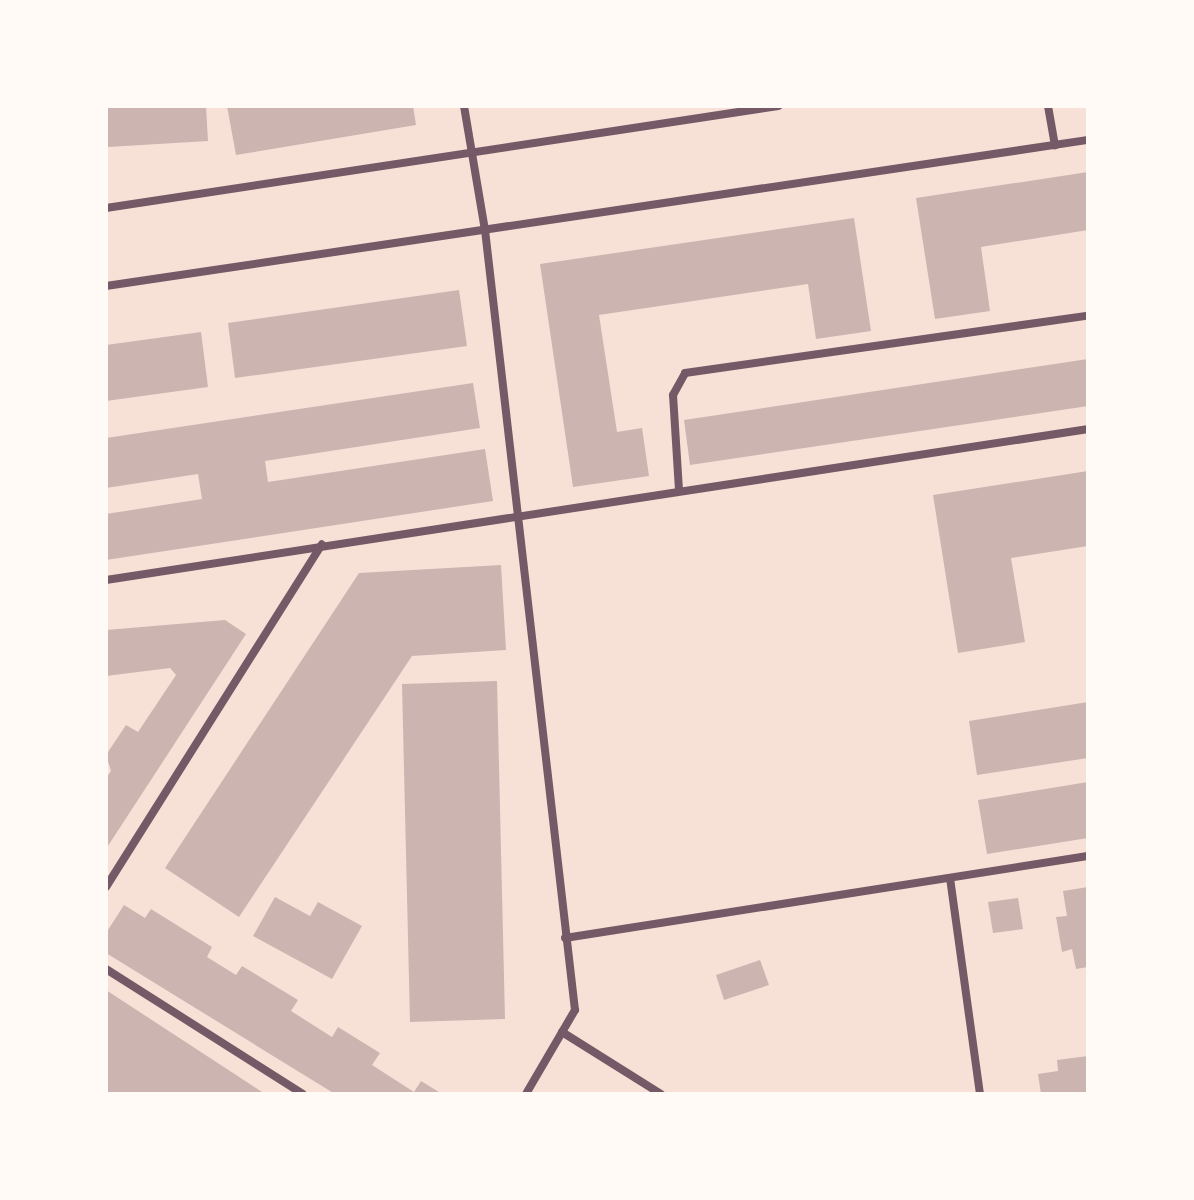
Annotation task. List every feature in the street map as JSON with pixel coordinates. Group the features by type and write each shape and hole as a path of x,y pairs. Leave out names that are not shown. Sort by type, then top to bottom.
{"street":[{"path":"464,106 485,230 575,1010 526,1094"},
{"path":"106,208 778,106"},
{"path":"1048,106 1055,145"},
{"path":"106,286 1088,140"},
{"path":"679,490 673,395 685,373 1088,316"},
{"path":"106,580 322,544 1088,429"},
{"path":"106,887 322,544"},
{"path":"565,938 1088,856"},
{"path":"950,878 980,1094"},
{"path":"106,969 303,1094"},
{"path":"562,1032 661,1094"}],"building":[{"path":"106,106 206,106 208,141 108,147"},
{"path":"227,106 413,106 416,125 236,155"},
{"path":"1088,172 1088,230 981,247 990,311 935,319 916,198"},
{"path":"854,218 871,331 816,339 808,284 599,315 617,432 642,428 649,476 573,487 540,264"},
{"path":"459,290 467,346 235,378 228,323"},
{"path":"201,332 208,387 106,401 106,345"},
{"path":"1088,359 1088,406 690,465 684,420"},
{"path":"473,383 480,428 265,461 268,482 485,449 493,501 106,560 106,514 202,499 198,474 106,488 106,438"},
{"path":"1088,471 1088,546 1011,558 1025,642 958,653 933,495"},
{"path":"501,565 506,650 412,656 239,917 165,868 359,573"},
{"path":"225,620 246,634 106,849 106,778 111,771 106,755 126,725 138,732 176,675 170,668 106,676 106,630"},
{"path":"497,681 505,1019 410,1022 402,684"},
{"path":"1088,702 1088,758 977,775 969,721"},
{"path":"1088,782 1088,838 987,854 978,800"},
{"path":"1088,887 1088,967 1076,969 1072,949 1062,952 1056,917 1067,916 1063,891"},
{"path":"275,897 310,916 318,902 362,926 332,979 253,936"},
{"path":"1018,898 1023,929 993,933 988,902"},
{"path":"124,905 145,918 151,909 212,947 207,957 236,975 242,966 298,1000 291,1011 332,1037 338,1027 380,1053 372,1065 414,1092 421,1081 442,1094 335,1094 106,953 106,933"},
{"path":"760,960 769,985 724,1000 716,975"},
{"path":"106,990 265,1094 106,1094"},
{"path":"1088,1056 1088,1094 1041,1094 1038,1074 1058,1071 1057,1060"}]}
